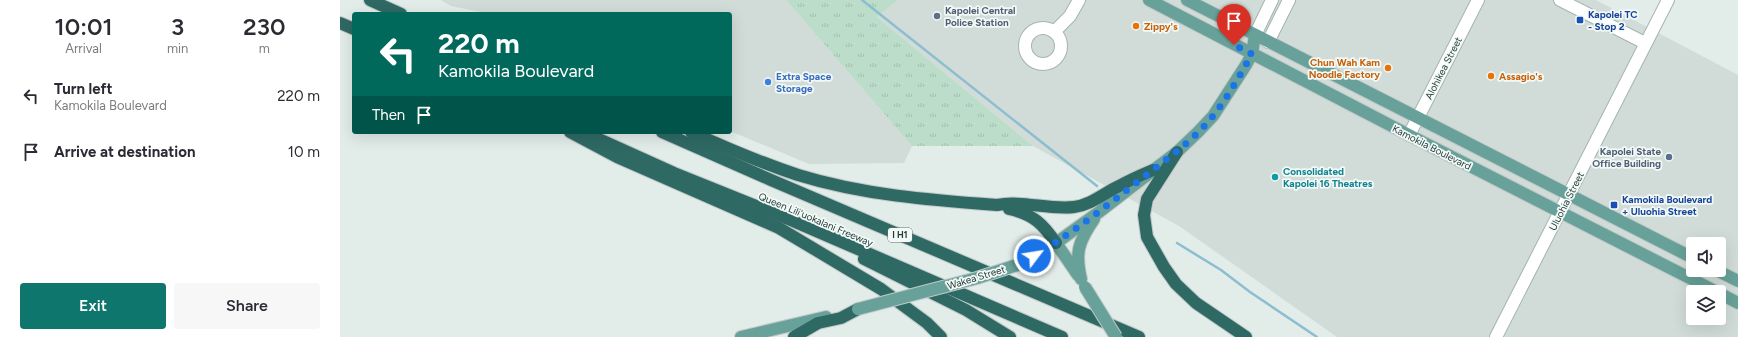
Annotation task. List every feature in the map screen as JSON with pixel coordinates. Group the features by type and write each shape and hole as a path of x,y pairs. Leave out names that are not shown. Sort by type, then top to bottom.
{"highway":[{"path":"370,0 397,12"},
{"path":"340,23 352,28"},
{"path":"574,134 617,157 779,228 881,289 927,323 941,337"},
{"name":"Queen Liliʻuokalani Freeway","path":"587,134 674,173 793,221 1062,337"},
{"name":"Queen Liliʻuokalani Freeway","path":"667,134 1139,337"},
{"path":"696,134 798,175 832,184 909,198 997,205 1004,204 1051,208 1077,207 1088,203 1118,186 1153,170"},
{"path":"1177,152 1147,199 1144,215 1147,237 1164,267 1176,284 1196,303 1246,337"},
{"path":"997,205 1037,220 1046,227 1056,243"},
{"path":"793,221 891,274 966,310 1010,337"},
{"path":"794,337 818,323 841,318 858,309"}],"main road":[{"name":"Kamokila Boulevard","path":"1149,0 1409,135 1704,285"},
{"name":"Kamokila Boulevard","path":"1187,0 1686,254"},
{"name":"Wakea Street","path":"1252,54 1255,35"},
{"name":"Wakea Street","path":"741,337 858,309 977,278 1017,265 1056,243 1177,152 1213,116 1252,54 1268,42"},
{"path":"1083,283 1078,265 1078,249 1085,231 1098,212"},
{"path":"1056,243 1083,283 1116,337"},
{"path":"1726,275 1738,281"},
{"name":"Kamokila Boulevard","path":"1726,296 1738,303"}],"street":[{"path":"1054,32 1070,16 1079,0"},
{"name":"Wakea Street","path":"1255,35 1272,0"},
{"name":"Wakea Street","path":"1268,42 1289,0"},
{"name":"Alohikea Street","path":"1409,135 1478,0"},
{"path":"1560,0 1645,43"},
{"name":"Uluohia Street","path":"1496,337 1668,0"}],"shaded area":[{"path":"441,0 786,0 912,146 904,163 809,164 732,132 732,12 481,12 451,6"},
{"path":"898,0 1596,0 1738,75 1738,337 1337,337 1179,226 1033,146 877,17"}],"green space":[{"path":"786,0 898,0 877,17 1033,146 912,146"}],"waterway":[{"path":"862,0 1097,186"},
{"path":"1177,243 1221,270 1250,292 1317,337"}],"place":[{"name":"Kapolei Central Police Station","path":"937,16"},
{"name":"Kapolei TC - Stop 2","path":"1580,20"},
{"name":"Zippy's","path":"1136,26"},
{"name":"Chun Wah Kam Noodle Factory","path":"1388,68"},
{"name":"Assagio's","path":"1491,76"},
{"name":"Extra Space Storage","path":"768,82"},
{"name":"Kapolei State Office Building","path":"1669,157"},
{"name":"Consolidated Kapolei 16 Theatres","path":"1275,177"},
{"name":"Kamokila Boulevard + Uluohia Street","path":"1614,205"}],"route":[{"path":"1034,256 1056,243 1098,212 1177,152 1198,132 1213,116 1252,54 1234,45"}]}
